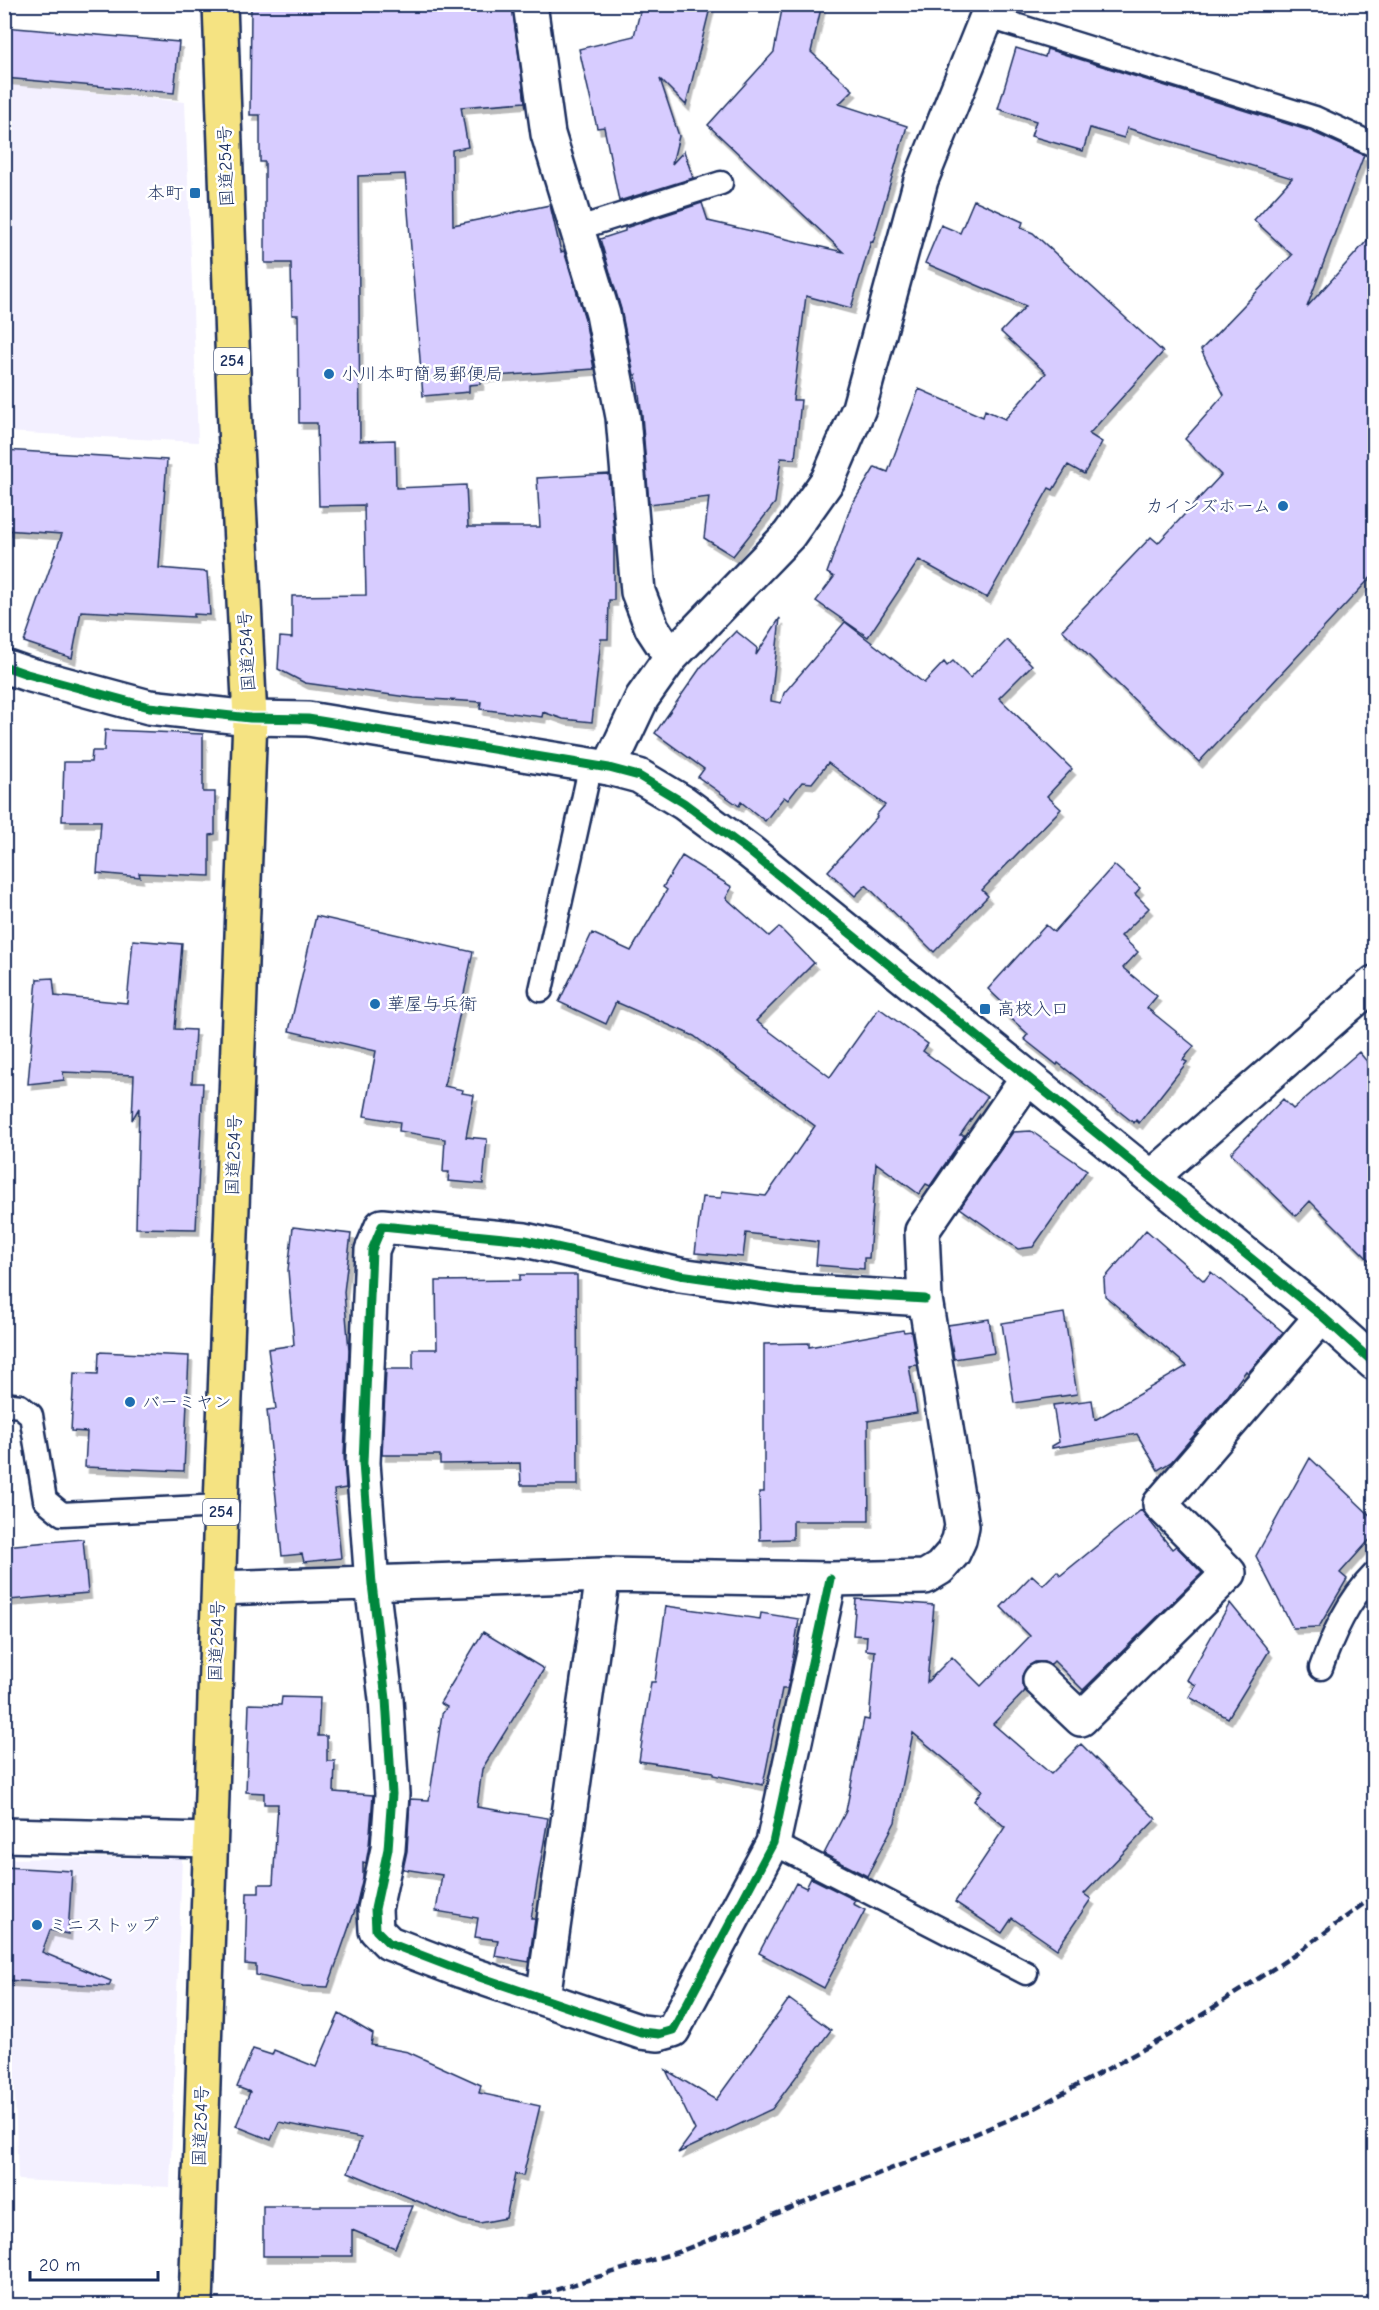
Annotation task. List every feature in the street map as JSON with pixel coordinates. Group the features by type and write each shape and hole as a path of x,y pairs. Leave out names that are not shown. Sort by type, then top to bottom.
{"highway":[{"name":"国道254号","path":"196,2306 221,1506 250,718 235,426 220,4"}],"street":[{"path":"530,4 548,134 603,314 623,417 639,592 652,628 671,657"},
{"path":"600,766 642,698 671,657 789,535 828,480 859,408 921,180 989,10"},
{"path":"4,666 149,707 250,718 308,719 600,766 639,776 684,803 750,852 1322,1316 1374,1363"},
{"path":"1152,1177 1374,983"},
{"path":"219,1588 603,1575 830,1579 925,1577 940,1568 953,1553 962,1526 925,1299 922,1231 1027,1078"},
{"path":"830,1579 773,1843 673,2030 659,2034 641,2031 389,1943 376,1930 375,1909 388,1849 393,1794 386,1700 372,1584 363,1463 372,1250 382,1227 525,1240 680,1275 793,1291 925,1299"},
{"path":"1040,1680 1082,1719 1229,1573 1160,1504 1322,1316"},
{"path":"543,1998 603,1575"},
{"path":"4,1835 210,1840"}],"lane":[{"path":"989,10 1316,118 1374,145"},
{"path":"576,229 721,183"},
{"path":"541,990 600,766"},
{"path":"4,1404 20,1406 31,1415 45,1500 62,1514 221,1506"},
{"path":"1322,1668 1335,1630 1365,1583 1374,1574"},
{"path":"773,1843 1026,1973"}],"shaded area":[{"path":"4,84 185,102 198,442 5,432"},
{"path":"182,1857 170,2187 18,2180 14,2066 4,2037 4,1859"}],"building":[{"path":"251,4 512,4 525,102 461,107 468,147 452,150 453,225 550,205 561,252 564,251 585,319 594,369 480,377 480,384 469,385 469,392 423,396 405,174 358,176 360,441 395,440 396,488 466,485 468,527 540,527 537,478 609,474 614,532 614,600 609,600 608,639 601,639 592,722 563,719 543,712 542,717 480,709 481,702 414,698 305,683 278,669 280,637 292,638 292,596 366,595 364,505 319,506 317,423 299,423 298,315 292,315 291,263 265,263 265,162 260,162 260,115 250,115"},
{"path":"642,4 711,4 686,105 660,79 679,136 672,164 684,151 693,178 619,201 604,127 597,128 579,49 634,36"},
{"path":"783,4 822,4 811,52 853,90 839,104 907,126 851,308 806,296 793,400 801,400 795,459 781,458 775,503 733,556 704,538 709,497 649,504 642,415 636,375 634,375 621,309 600,239 625,231 625,228 702,203 708,221 843,252 708,125 774,52"},
{"path":"4,27 179,42 174,93 4,78"},
{"name":"カインズホーム","path":"1016,48 1045,57 1047,49 1310,131 1364,155 1307,307 1374,233 1374,574 1199,762 1062,630 1151,537 1158,543 1221,475 1185,439 1224,395 1201,350 1292,255 1254,220 1292,178 1127,128 1124,138 1090,128 1083,151 1031,136 1036,121 998,109"},
{"path":"974,200 1023,222 1021,228 1033,233 1163,352 1089,434 1102,442 1084,474 1068,465 1053,490 1049,488 987,598 919,560 868,637 816,601 834,577 827,573 851,506 875,467 888,472 919,389 983,417 985,410 1005,419 1046,373 1001,332 1026,306 925,263 941,225 960,233"},
{"path":"4,450 167,460 159,568 207,572 210,615 194,614 194,617 81,611 72,658 24,642 62,534 4,530"},
{"path":"780,618 771,701 781,703 784,693 845,622 924,683 944,662 947,666 953,661 970,678 1007,640 1032,665 999,698 1072,769 1047,796 1061,809 982,890 988,896 934,952 866,885 855,896 828,871 885,805 828,763 812,783 802,782 788,800 784,797 765,821 741,802 739,806 698,777 704,769 655,733 701,667 736,631 757,648 756,655"},
{"path":"105,730 203,734 203,792 215,792 215,834 210,835 210,876 139,873 140,877 97,873 101,821 62,821 64,762 91,762 92,751 104,751"},
{"path":"682,856 732,887 726,898 769,936 779,927 814,963 756,1021 830,1077 879,1008 928,1044 923,1051 987,1097 960,1135 965,1135 930,1186 926,1184 919,1194 876,1163 869,1258 864,1258 864,1269 816,1265 818,1242 746,1233 743,1257 695,1253 702,1197 721,1198 722,1191 766,1196 815,1126 694,1036 616,1002 606,1024 559,1002 592,933 631,951 667,890 663,887"},
{"path":"1114,865 1140,888 1135,894 1149,908 1121,936 1138,952 1123,968 1157,996 1147,1008 1194,1046 1183,1060 1187,1062 1139,1123 1136,1120 1134,1123 1024,1039 1028,1034 1003,1011 1007,1007 988,989 1046,925 1054,932"},
{"name":"華屋与兵衛","path":"316,916 473,952 444,1086 474,1095 466,1137 487,1139 483,1184 448,1181 449,1172 443,1172 445,1139 399,1131 400,1122 364,1116 376,1051 289,1031"},
{"path":"133,940 182,944 175,1029 195,1030 192,1083 203,1083 196,1229 136,1228 139,1108 132,1120 134,1075 63,1072 64,1080 28,1084 37,979 53,978 55,996 127,1003"},
{"path":"1359,1052 1374,1070 1374,1265 1310,1201 1296,1216 1231,1153 1283,1099 1293,1109"},
{"path":"1031,1131 1087,1170 1033,1247 1018,1249 960,1208 1013,1132"},
{"path":"293,1227 351,1234 344,1292 349,1350 344,1455 346,1488 334,1490 341,1558 304,1562 302,1554 282,1556 267,1410 276,1409 268,1349 294,1345 288,1270"},
{"path":"1146,1230 1204,1281 1211,1272 1283,1332 1248,1373 1246,1371 1227,1397 1171,1462 1158,1470 1137,1434 1052,1448 1059,1442 1053,1405 1092,1400 1095,1420 1187,1366 1105,1296 1104,1279"},
{"path":"520,1275 577,1275 578,1485 521,1485 520,1463 440,1464 440,1455 382,1455 386,1369 413,1369 413,1349 437,1349 436,1281 520,1280"},
{"path":"1064,1313 1077,1394 1014,1403 1002,1323"},
{"path":"989,1319 994,1353 954,1359 948,1325"},
{"path":"903,1330 904,1332 911,1331 917,1365 909,1366 917,1413 868,1421 869,1521 793,1521 793,1539 760,1540 759,1492 764,1492 764,1344 809,1343 809,1347"},
{"name":"バーミヤン","path":"99,1352 189,1356 184,1471 85,1467 87,1432 71,1431 74,1373 98,1374"},
{"path":"1310,1458 1374,1519 1374,1535 1340,1573 1347,1579 1319,1627 1293,1628 1256,1556"},
{"path":"1141,1510 1172,1549 1176,1546 1202,1573 1083,1690 1054,1661 1050,1665 1035,1662 1027,1667 1022,1676 1025,1691 993,1724 1051,1774 1081,1744 1156,1819 1084,1894 1091,1899 1057,1949 1012,1918 1002,1933 955,1902 1005,1827 974,1801 982,1790 913,1733 895,1822 867,1876 824,1854 846,1811 864,1719 869,1720 875,1651 866,1650 867,1636 853,1635 856,1599 934,1605 927,1682 952,1657 981,1686 1030,1636 1001,1607 1032,1575 1043,1585 1057,1571 1061,1575"},
{"path":"83,1539 88,1593 9,1600 4,1546"},
{"path":"1230,1603 1269,1651 1228,1718 1189,1697 1196,1685 1187,1680"},
{"path":"666,1606 760,1619 761,1613 799,1619 789,1682 787,1689 782,1689 763,1785 713,1775 713,1772 639,1761 651,1682 655,1682"},
{"path":"483,1632 544,1669 482,1769 477,1807 548,1818 531,1919 535,1919 529,1962 495,1956 498,1940 475,1937 478,1918 436,1911 442,1875 403,1869 407,1851 410,1799 429,1800 442,1714 447,1707 440,1703"},
{"path":"282,1697 320,1698 318,1736 327,1736 327,1761 335,1761 334,1792 373,1795 369,1846 366,1863 363,1862 363,1877 356,1907 328,1987 303,1986 256,1975 256,1965 245,1964 247,1893 259,1893 259,1884 273,1884 278,1804 264,1804 264,1793 246,1792 249,1704 281,1705"},
{"name":"ミニストップ","path":"4,1867 72,1871 68,1934 50,1930 42,1952 111,1981 109,1986 4,1980"},
{"path":"811,1878 855,1900 853,1904 865,1910 824,1988 759,1953 796,1883 806,1888"},
{"path":"789,1999 831,2030 772,2109 678,2153 695,2130 666,2070 716,2100"},
{"path":"339,2014 373,2034 371,2045 408,2052 481,2085 479,2093 540,2106 523,2176 515,2174 506,2218 480,2223 460,2219 348,2172 361,2138 279,2122 271,2140 236,2126 250,2092 237,2087 253,2049 272,2055 274,2050 316,2067"},
{"path":"263,2206 413,2206 395,2248 352,2230 352,2256 263,2256"}],"railway":[{"path":"504,2306 681,2251 903,2164 1030,2111 1177,2031 1296,1954 1374,1896"}],"cycle path":[{"path":"4,666 149,707 250,718 308,719 609,768 639,776 684,803 750,852 1322,1316 1374,1363"},
{"path":"830,1579 773,1843 673,2030 659,2034 641,2032 462,1971 389,1943 376,1930 375,1909 388,1849 392,1794 386,1699 372,1584 363,1463 372,1250 382,1226 525,1240 680,1275 793,1291 925,1299"}],"place":[{"name":"本町","path":"195,193"},
{"name":"小川本町簡易郵便局","path":"329,374"},
{"name":"カインズホーム","path":"1283,506"},
{"name":"華屋与兵衛","path":"375,1004"},
{"name":"高校入口","path":"985,1009"},
{"name":"バーミヤン","path":"130,1402"},
{"name":"ミニストップ","path":"37,1925"}]}
